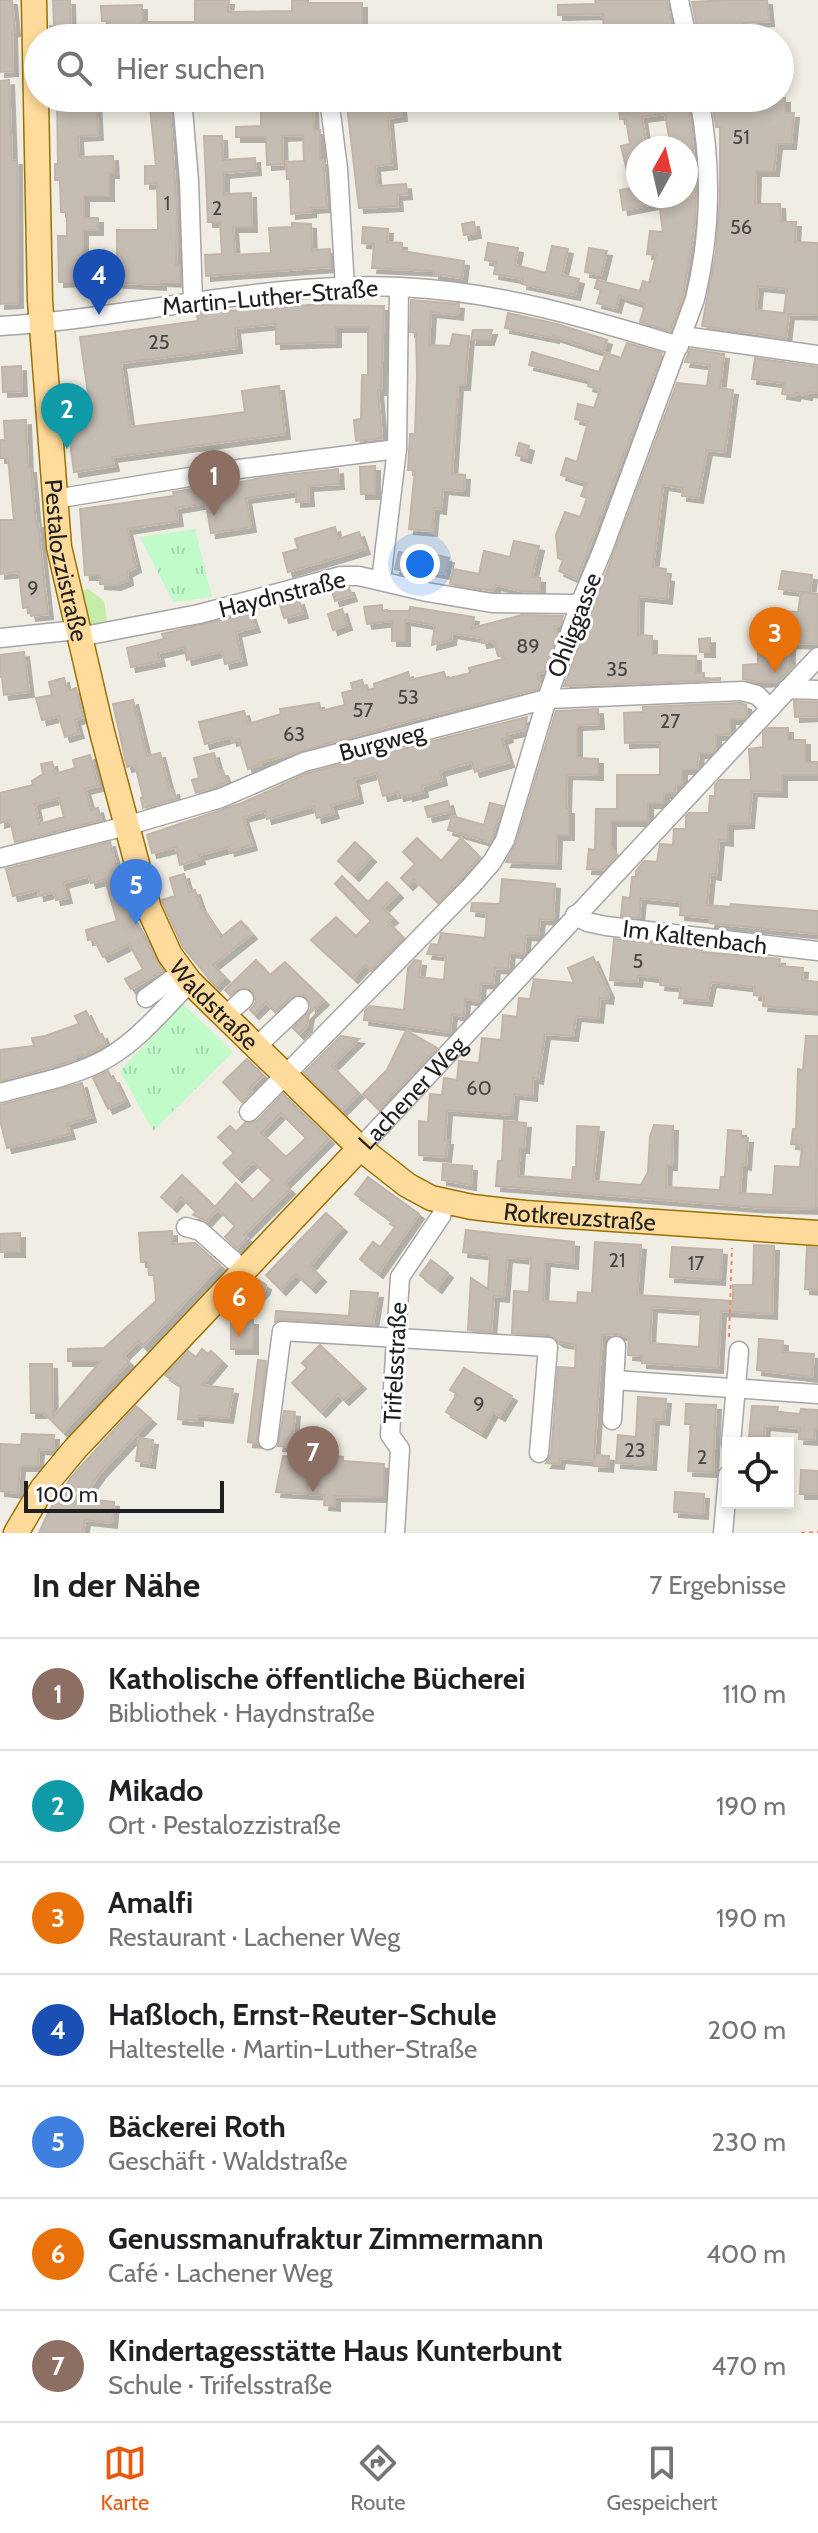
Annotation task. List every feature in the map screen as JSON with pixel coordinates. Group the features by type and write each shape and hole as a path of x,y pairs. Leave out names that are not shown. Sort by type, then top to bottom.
{"main road":[{"name":"Pestalozzistraße","path":"34,0 35,24"},
{"name":"Pestalozzistraße","path":"38,112 41,323 59,547 126,826"},
{"name":"Waldstraße","path":"126,826 155,925 186,977 360,1148"},
{"name":"Rotkreuzstraße","path":"360,1148 407,1185 445,1202 568,1217 818,1233"},
{"name":"Lachener Weg","path":"16,1533 42,1489 66,1459 360,1148"}],"street":[{"path":"679,0 684,24"},
{"path":"183,112 193,301"},
{"path":"331,112 338,169 345,288"},
{"name":"Ohliggasse","path":"249,1112 492,862 505,840 547,699 681,341 700,278 707,216 708,163 701,112"},
{"path":"381,581 397,449 399,287"},
{"name":"Martin-Luther-Straße","path":"0,326 282,291 399,287 484,295 681,341 818,355"},
{"path":"55,499 239,469 397,449"},
{"name":"Haydnstraße","path":"0,638 78,633 199,614 350,576 492,603 580,604"},
{"name":"Lachener Weg","path":"360,1148 818,657"},
{"path":"787,689 818,690"},
{"name":"Burgweg","path":"0,858 221,798 304,762 547,699 742,691 757,695 770,708"},
{"name":"Im Kaltenbach","path":"575,915 587,922 606,926 818,951"},
{"path":"146,998 186,977"},
{"path":"0,1093 97,1064 127,1044 186,977"},
{"path":"225,1016 244,999"},
{"path":"256,1047 299,1006"},
{"name":"Trifelsstraße","path":"395,1533 400,1449 390,1435 400,1277 441,1216 445,1202"},
{"path":"186,1227 200,1231 244,1270"},
{"path":"268,1440 282,1331 548,1347 539,1453"},
{"path":"612,1420 616,1346"},
{"path":"732,1437 739,1351"},
{"path":"614,1380 818,1394"}],"path":[{"path":"732,1228 729,1339 739,1351"},
{"path":"801,1533 818,1532"}],"green space":[{"path":"195,529 212,597 173,602 140,537"},
{"path":"88,589 104,601 107,622 88,625 83,590"},
{"path":"183,1004 233,1052 153,1131 120,1071"}],"building":[{"path":"0,0 12,0 15,31 12,32 13,71 0,72"},
{"path":"53,0 70,0 71,24 54,24"},
{"path":"195,0 229,0 228,12 292,11 292,0 362,3 362,24 110,24 110,21 102,21 101,6 142,5 142,22 195,22"},
{"path":"595,0 667,0 672,24 603,24 603,14 558,15 558,5 596,4"},
{"path":"767,0 769,21 696,24 692,2"},
{"path":"9,80 12,160 17,160 18,303 0,304 0,81"},
{"path":"57,112 97,112 98,135 78,136 79,157 113,156 114,173 109,173 109,196 84,196 84,218 98,218 98,230 83,230 83,259 117,260 117,230 158,230 157,183 145,184 145,166 156,166 150,112 170,112 177,211 176,265 180,265 180,282 161,281 161,285 59,282 58,236 67,236 67,212 61,212 60,180 55,180 55,164 58,164"},
{"path":"261,112 313,112 314,130 320,130 320,160 323,160 327,207 291,214 286,162 304,161 303,135 282,136 283,164 267,165 266,137 236,137 236,127 261,126"},
{"path":"348,112 402,112 402,116 388,118 392,164 375,166 377,186 406,184 407,194 397,195 398,206 359,208"},
{"path":"619,112 689,112 692,136 669,136 665,114 642,117 645,136 629,136 626,119 620,119"},
{"path":"713,112 794,113 791,144 777,144 774,171 756,171 755,204 780,204 781,222 796,222 795,242 818,243 818,315 789,314 786,338 702,326 716,251 720,127 716,127","holes":["758,286 787,289 784,313 756,310"]},
{"path":"204,136 222,136 223,160 255,158 256,170 224,173 224,194 251,193 252,227 233,227 235,255 271,253 269,228 292,227 292,223 311,224 312,250 330,249 330,267 206,276 205,255 222,254 220,222 208,222"},
{"path":"626,145 626,167 621,146"},
{"path":"626,189 626,208 633,208 623,210 620,190"},
{"path":"660,208 695,208 683,296 670,331 640,322 645,304 619,296 616,308 597,303 601,290 595,288 597,280 640,291 643,281 649,283 656,255 647,254 650,231 663,232"},
{"path":"474,222 476,233 464,235 462,224"},
{"path":"363,227 388,229 387,242 402,243 402,251 464,261 462,278 434,274 434,271 372,268 374,244 362,243"},
{"path":"488,243 518,248 515,265 546,273 552,246 568,249 562,275 579,279 575,295 522,284 523,279 494,274 496,262 485,260"},
{"path":"589,248 607,251 601,275 585,272"},
{"path":"411,300 459,304 458,315 431,312 429,345 450,346 453,334 469,336 465,385 458,385 452,474 465,475 464,491 443,489 441,509 434,508 432,531 409,529 415,470 408,470 410,434 415,434 417,377 416,333 410,332"},
{"path":"309,305 384,306 381,390 378,390 382,438 356,441 354,420 361,419 362,375 368,375 368,327 336,327 336,342 276,344 276,324 235,328 237,348 121,363 130,427 245,412 242,391 279,386 285,434 112,457 114,466 74,472 64,396 88,393 80,337 198,321 197,314 201,313"},
{"path":"508,313 607,340 603,352 554,336 505,328"},
{"path":"473,330 492,330 489,340 471,340"},
{"path":"627,343 662,353 577,579 559,571 563,560 558,558 556,535 565,512 580,517 587,498 581,496 586,483 561,475 566,458 577,462 588,422 575,419 578,404 594,408 600,390 588,386 590,380 529,365 532,352 599,372 606,353 621,358"},
{"path":"690,349 724,354 720,388 733,390 725,452 707,450 698,498 682,496 683,488 663,485 653,567 666,569 665,576 669,577 667,599 639,596 638,635 652,636 652,655 696,656 696,673 704,673 704,679 720,680 564,686 677,383 707,386 710,365 685,362"},
{"path":"755,358 818,367 818,393 782,394 784,383 752,379"},
{"path":"21,366 22,391 3,392 2,367"},
{"path":"26,420 28,468 31,468 48,614 31,616 29,607 23,608 19,572 0,574 0,520 14,520 8,458 0,458 0,440 5,440 4,421"},
{"path":"519,443 529,446 526,458 516,455"},
{"path":"375,466 375,494 361,494 360,467"},
{"path":"338,469 339,484 308,486 309,501 296,502 296,491 246,498 251,527 211,533 206,503 176,508 178,521 127,529 136,567 127,572 128,580 116,585 100,584 100,575 85,575 80,509 174,496 173,492 261,478"},
{"path":"335,527 338,539 359,532 365,549 288,572 283,553 298,549 295,539"},
{"path":"514,541 539,546 532,577 540,578 540,592 496,585 493,591 450,584 453,569 479,574 484,551 510,557"},
{"path":"399,552 432,559 433,554 449,558 445,574 414,568 413,573 395,569"},
{"path":"782,571 812,575 810,593 779,589"},
{"path":"349,588 352,596 335,601 332,591"},
{"path":"801,592 818,594 818,644 790,643 790,665 794,665 778,681 743,679 743,665 758,664 758,652 770,652 775,611 798,612"},
{"path":"299,600 303,613 284,618 280,605"},
{"path":"382,605 382,611 409,611 410,607 474,617 472,628 522,615 563,616 560,625 554,627 557,635 544,672 537,674 540,682 538,689 408,721 259,763 248,769 239,739 232,741 231,737 205,744 199,722 244,711 248,724 281,714 280,709 319,703 321,711 345,705 342,693 353,690 351,683 362,680 368,690 375,688 374,684 408,672 410,680 444,672 446,679 470,673 469,668 507,658 498,656 494,641 482,643 481,638 452,633 451,640 432,645 435,625 405,620 405,641 392,641 392,621 367,624 364,607"},
{"path":"342,609 347,625 333,630 328,614"},
{"path":"250,613 255,627 236,632 242,660 225,664 222,651 187,660 184,647 158,653 160,661 131,667 127,648 164,639 162,634"},
{"path":"710,638 710,652 700,652 699,639"},
{"path":"24,652 29,692 4,695 0,655"},
{"path":"64,678 67,691 76,688 83,717 75,720 79,733 65,737 59,716 42,720 36,698 52,695 49,682"},
{"path":"133,700 147,756 160,753 170,791 174,790 176,799 143,808 135,765 127,767 113,704"},
{"path":"794,701 818,702 818,716 795,717"},
{"path":"746,705 747,716 744,719 730,719 730,734 716,735 716,749 712,753 699,753 697,769 682,769 682,785 676,785 675,793 664,793 664,803 648,803 648,821 611,821 611,848 617,855 603,870 587,869 589,849 595,850 596,809 617,809 617,775 660,775 660,742 625,743 624,713 643,712 643,707"},
{"path":"598,709 599,724 577,725 577,758 598,759 598,775 567,774 569,835 557,835 556,864 506,862 516,843 556,711"},
{"path":"527,717 525,730 507,734 508,737 502,739 509,762 475,772 472,762 440,771 442,780 422,786 423,792 408,796 399,796 398,792 383,796 377,773 354,779 358,798 331,805 334,813 317,818 314,806 267,819 265,811 243,817 252,845 199,855 200,859 180,865 176,847 152,853 147,835 242,803 308,773"},
{"path":"768,728 788,728 788,740 805,740 805,762 818,762 818,775 782,775 782,792 752,791 749,823 728,824 728,841 719,840 716,875 710,874 707,905 818,911 818,934 710,923 711,918 680,915 681,902 641,898 639,918 621,916 623,897 630,898 632,877 636,877 636,871 644,861 657,862 660,844 673,845 674,829 686,829 689,813 709,813 710,796 715,796 715,785 720,780 751,780 749,749 763,747 763,733"},
{"path":"214,753 219,772 223,771 227,782 196,793 192,780 199,778 194,758"},
{"path":"90,755 98,786 85,789 91,810 98,808 101,820 15,842 10,820 0,823 0,793 33,785 32,781 43,774 41,764 52,762 55,774 75,768 73,760","holes":["59,798 64,817 39,824 35,804"]},
{"path":"448,801 451,812 428,817 425,807"},
{"path":"490,803 503,806 490,842 448,830 452,816 484,825"},
{"path":"417,838 441,861 461,838 480,857 438,903 414,879 408,885 401,878 415,864 403,852"},
{"path":"110,842 118,872 123,870 133,909 129,912 163,971 131,989 125,979 143,969 129,944 103,957 94,939 88,940 86,930 117,921 105,879 91,883 89,876 63,883 67,898 56,900 54,892 39,896 38,890 13,896 6,869"},
{"path":"355,842 371,857 354,876 338,861"},
{"path":"184,874 189,892 195,890 201,907 221,937 241,921 252,934 213,965 225,977 215,986 183,947 163,904 162,900 175,896 170,878"},
{"path":"342,876 368,902 387,882 398,893 383,908 393,918 388,922 403,937 371,970 365,965 353,978 311,940 336,917 356,936 371,921 335,884"},
{"path":"502,879 555,884 553,920 540,919 538,936 526,935 524,954 510,952 508,969 495,968 493,984 481,983 479,1001 465,999 464,1016 452,1014 450,1032 364,1020 365,1011 370,1006 404,1010 408,968 415,960 421,961 419,977 444,980 446,956 427,954 431,944 438,945 441,933 485,938 487,913 471,911 472,903 500,904"},
{"path":"614,939 780,959 779,966 803,968 802,980 818,982 818,1010 763,1006 764,996 754,995 755,987 711,982 707,1001 679,998 681,987 660,985 661,978 638,975 637,982 610,980"},
{"path":"593,957 609,993 608,999 600,998 598,1018 576,1016 573,1036 545,1034 538,1079 533,1078 532,1096 514,1094 512,1115 447,1110 446,1157 419,1155 419,1121 428,1122 430,1094 442,1095 444,1078 457,1080 459,1061 479,1063 482,1038 501,1040 503,1015 517,1017 519,998 530,999 534,979 574,983 568,968"},
{"path":"256,960 270,975 285,962 324,1000 309,1014 307,1026 299,1034 293,1028 311,1009 310,1002 303,995 291,997 275,1012 266,1002 254,1014 250,1010 256,1002 252,990 241,988 230,995 225,990"},
{"path":"86,1011 98,1036 102,1034 106,1044 83,1056 74,1057 75,1060 0,1081 0,1050 34,1046 32,1038 79,1024 75,1016"},
{"path":"406,1030 437,1048 378,1109 363,1094 387,1070"},
{"path":"341,1036 359,1039 332,1066 359,1093 342,1110 304,1073"},
{"path":"806,1036 818,1036 816,1209 752,1207 496,1186 498,1161 502,1161 504,1121 526,1123 518,1176 572,1180 573,1167 576,1167 577,1126 599,1127 593,1181 641,1185 648,1172 650,1137 654,1125 673,1126 672,1165 667,1165 666,1187 720,1190 721,1177 725,1177 728,1130 741,1131 741,1138 748,1138 740,1193 773,1195 775,1166 800,1167 802,1145 791,1144 793,1129 796,1129 798,1069 803,1070"},
{"path":"247,1059 263,1075 249,1089 252,1092 242,1102 223,1082"},
{"path":"108,1071 125,1101 108,1109 93,1078"},
{"path":"82,1083 91,1117 67,1124 70,1134 7,1148 0,1120 0,1105"},
{"path":"283,1094 329,1139 284,1184 290,1189 244,1235 247,1238 237,1248 225,1237 235,1226 218,1209 207,1221 193,1215 196,1212 181,1197 172,1207 161,1197 182,1175 215,1207 236,1183 253,1200 272,1180 253,1162 237,1177 223,1163 234,1153 218,1137 230,1126 236,1132 245,1123 257,1121","holes":["281,1113 306,1138 286,1157 261,1133"]},
{"path":"443,1164 472,1166 471,1185 442,1180"},
{"path":"368,1177 419,1214 378,1273 360,1259 373,1242 380,1247 395,1227 390,1224 392,1221 355,1194"},
{"path":"326,1213 342,1227 310,1266 321,1277 311,1288 296,1274 281,1290 266,1275"},
{"path":"466,1230 574,1242 573,1264 545,1261 543,1301 577,1303 578,1292 592,1293 595,1242 641,1245 637,1295 733,1301 733,1285 753,1285 754,1245 774,1246 772,1314 721,1311 718,1368 642,1363 642,1356 628,1355 629,1337 602,1335 594,1461 560,1458 559,1464 546,1463 551,1454 558,1367 575,1368 576,1345 559,1342 549,1335 512,1333 514,1291 529,1292 531,1259 507,1257 504,1297 494,1296 491,1332 468,1330 471,1278 488,1289 490,1255 463,1252","holes":["652,1307 701,1310 699,1347 650,1343"]},
{"path":"172,1231 172,1244 195,1243 220,1265 143,1346 138,1341 123,1356 129,1362 63,1432 44,1413 31,1413 30,1364 52,1364 53,1417 101,1361 68,1361 68,1349 104,1348 156,1301 154,1275 149,1275 148,1262 141,1262 139,1233"},
{"path":"20,1233 20,1252 0,1252 0,1234"},
{"path":"672,1247 722,1250 720,1280 670,1277"},
{"path":"807,1247 818,1248 818,1290 805,1289"},
{"path":"431,1260 448,1273 437,1288 420,1275"},
{"path":"257,1279 266,1285 265,1289 241,1315 231,1306"},
{"path":"351,1291 378,1293 373,1324 283,1319 275,1322 276,1311 349,1316"},
{"path":"231,1320 253,1320 253,1349 231,1349"},
{"path":"759,1339 783,1341 783,1352 814,1354 812,1377 757,1370"},
{"path":"320,1345 361,1384 344,1400 338,1394 321,1412 292,1383 307,1368 302,1363"},
{"path":"202,1349 208,1354 211,1351 222,1361 202,1385 233,1389 228,1418 198,1415 198,1421 178,1419 181,1386 165,1375 188,1351 196,1357"},
{"path":"258,1360 266,1361 257,1443 248,1442"},
{"path":"464,1368 512,1396 500,1416 493,1412 481,1433 446,1412 457,1394 450,1390"},
{"path":"638,1397 666,1399 664,1420 654,1419 651,1465 616,1463 618,1435 636,1437"},
{"path":"686,1404 716,1405 713,1472 688,1471 691,1424 685,1424"},
{"path":"136,1406 151,1419 101,1472 82,1499 114,1502 112,1523 85,1520 83,1533 39,1533 72,1476"},
{"path":"752,1406 778,1407 777,1412 800,1414 801,1409 818,1410 818,1429 815,1429 814,1440 799,1439 800,1428 765,1425 764,1436 749,1436"},
{"path":"284,1411 295,1412 292,1447 278,1446"},
{"path":"22,1434 54,1435 53,1450 39,1449 38,1466 20,1466 18,1493 0,1491 0,1444 21,1445"},
{"path":"139,1438 153,1440 150,1463 136,1461"},
{"path":"317,1455 343,1457 343,1461 384,1464 384,1497 335,1496 335,1506 324,1505 325,1495 276,1492 283,1456 317,1458"},
{"path":"595,1455 609,1456 608,1467 594,1466"},
{"path":"801,1470 818,1471 818,1494 800,1494"},
{"path":"675,1492 704,1494 703,1514 674,1512"}],"place":[{"name":"Haßloch, Ernst-Reuter-Schule","path":"99,315"},
{"name":"Mikado","path":"67,449"},
{"name":"Katholische öffentliche Bücherei","path":"214,516"},
{"name":"Amalfi","path":"775,673"},
{"name":"Bäckerei Roth","path":"136,925"},
{"name":"Genussmanufraktur Zimmermann","path":"239,1337"},
{"name":"Kindertagesstätte Haus Kunterbunt","path":"313,1492"}]}
